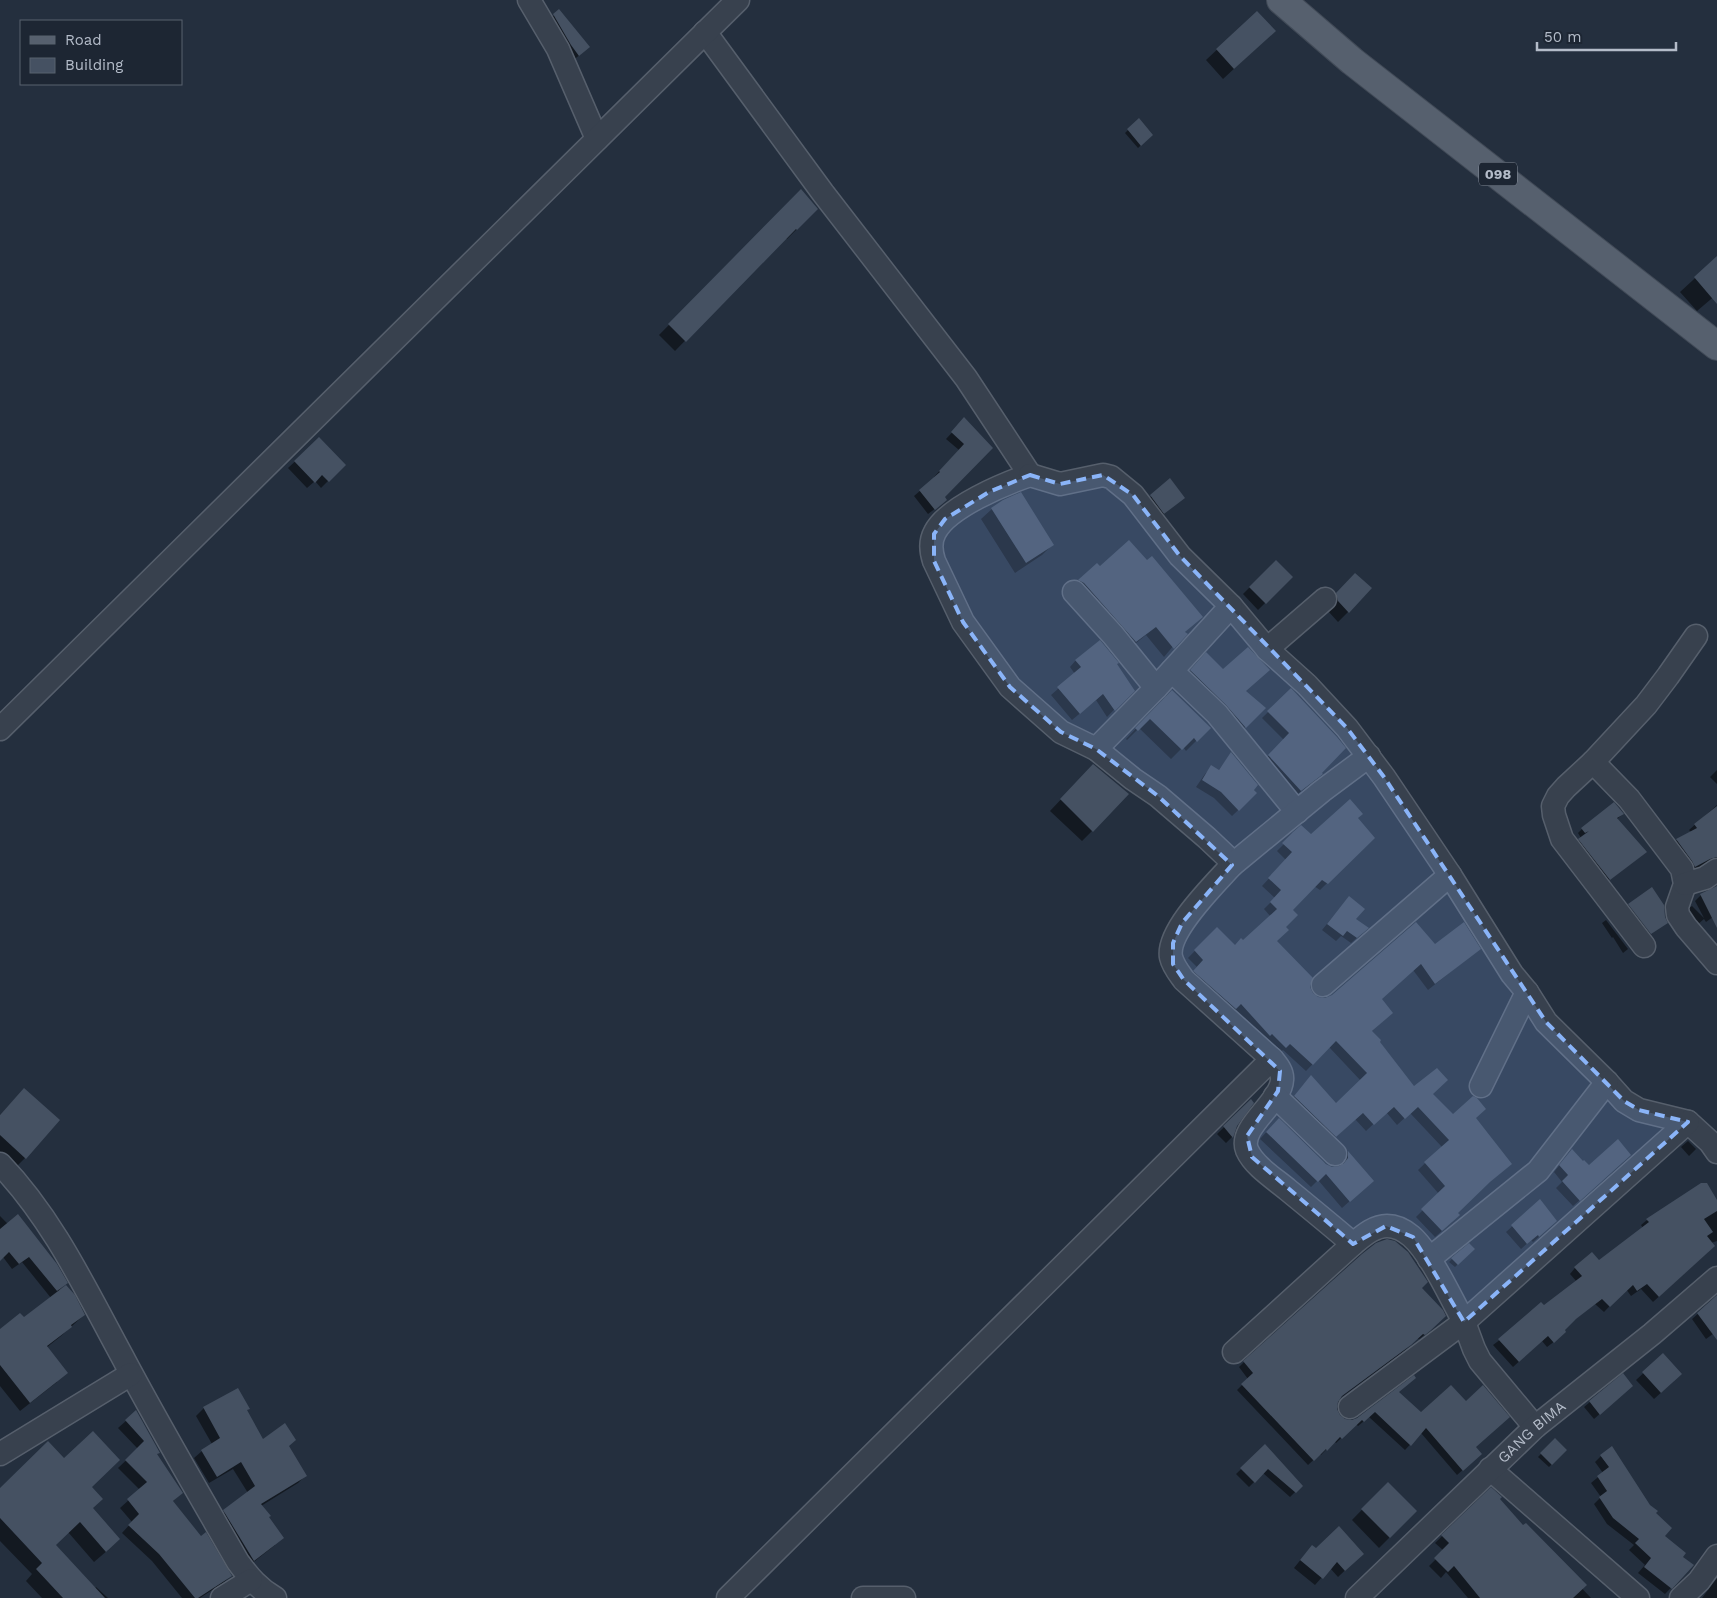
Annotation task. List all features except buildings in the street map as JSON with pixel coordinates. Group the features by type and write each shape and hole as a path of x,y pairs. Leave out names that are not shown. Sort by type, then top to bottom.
{"main road":[{"name":"098","path":"1281,0 1352,61 1717,346"}],"street":[{"path":"529,0 558,49 597,139"},
{"path":"0,729 738,0"},
{"path":"706,32 823,193 966,378 1030,475"},
{"path":"1232,865 1226,856 1207,838 1158,796 1133,779 1096,749 1061,732 1010,687 963,622 932,554 934,534 946,519 989,492 1030,475 1060,484 1103,475 1110,477 1133,495 1180,556 1231,606 1267,649 1307,685 1347,728 1450,875 1496,950 1527,992 1546,1022 1624,1101 1640,1110 1688,1122 1710,1142 1717,1152"},
{"path":"1074,592 1113,635 1156,688"},
{"path":"1267,649 1325,599"},
{"path":"1096,749 1156,688 1231,606"},
{"path":"1644,946 1562,839 1553,806 1561,792 1593,762 1646,705 1696,636"},
{"path":"1172,671 1218,714 1297,812"},
{"path":"1353,1244 1252,1158 1246,1141 1249,1131 1280,1087 1282,1080 1280,1071 1272,1059 1184,980 1173,964 1171,956 1173,943 1182,923 1232,865 1368,756"},
{"path":"1593,762 1629,799 1682,869 1685,884 1677,907 1678,915 1717,963"},
{"path":"1685,884 1705,878 1717,870"},
{"path":"1323,985 1450,875"},
{"path":"1481,1086 1527,992"},
{"path":"728,1598 1272,1059"},
{"path":"1429,1259 1538,1171 1607,1082"},
{"path":"1275,1096 1335,1154"},
{"path":"1350,1407 1464,1322 1688,1122"},
{"path":"0,1164 20,1184 64,1250 131,1374 224,1537 251,1580 265,1592 276,1598"},
{"path":"1234,1352 1353,1244 1375,1229 1386,1226 1396,1228 1413,1238 1429,1259 1464,1322 1480,1361 1535,1427"},
{"name":"GANG BIMA","path":"1357,1598 1535,1427 1652,1334 1717,1278"},
{"path":"0,1454 131,1374"},
{"path":"1490,1469 1638,1598"},
{"path":"1681,1598 1699,1582 1717,1556"},
{"path":"222,1598 251,1580"},
{"path":"863,1598 904,1598"}],"highlighted area":[{"path":"1030,475 1060,484 1103,475 1133,495 1180,556 1347,728 1384,777 1546,1022 1624,1101 1639,1110 1688,1122 1464,1322 1413,1237 1386,1226 1353,1244 1252,1157 1247,1136 1278,1091 1280,1071 1184,980 1173,964 1173,943 1182,923 1232,865 1158,796 1096,749 1061,732 1010,687 963,622 934,561 934,534 945,519 989,492"}]}
